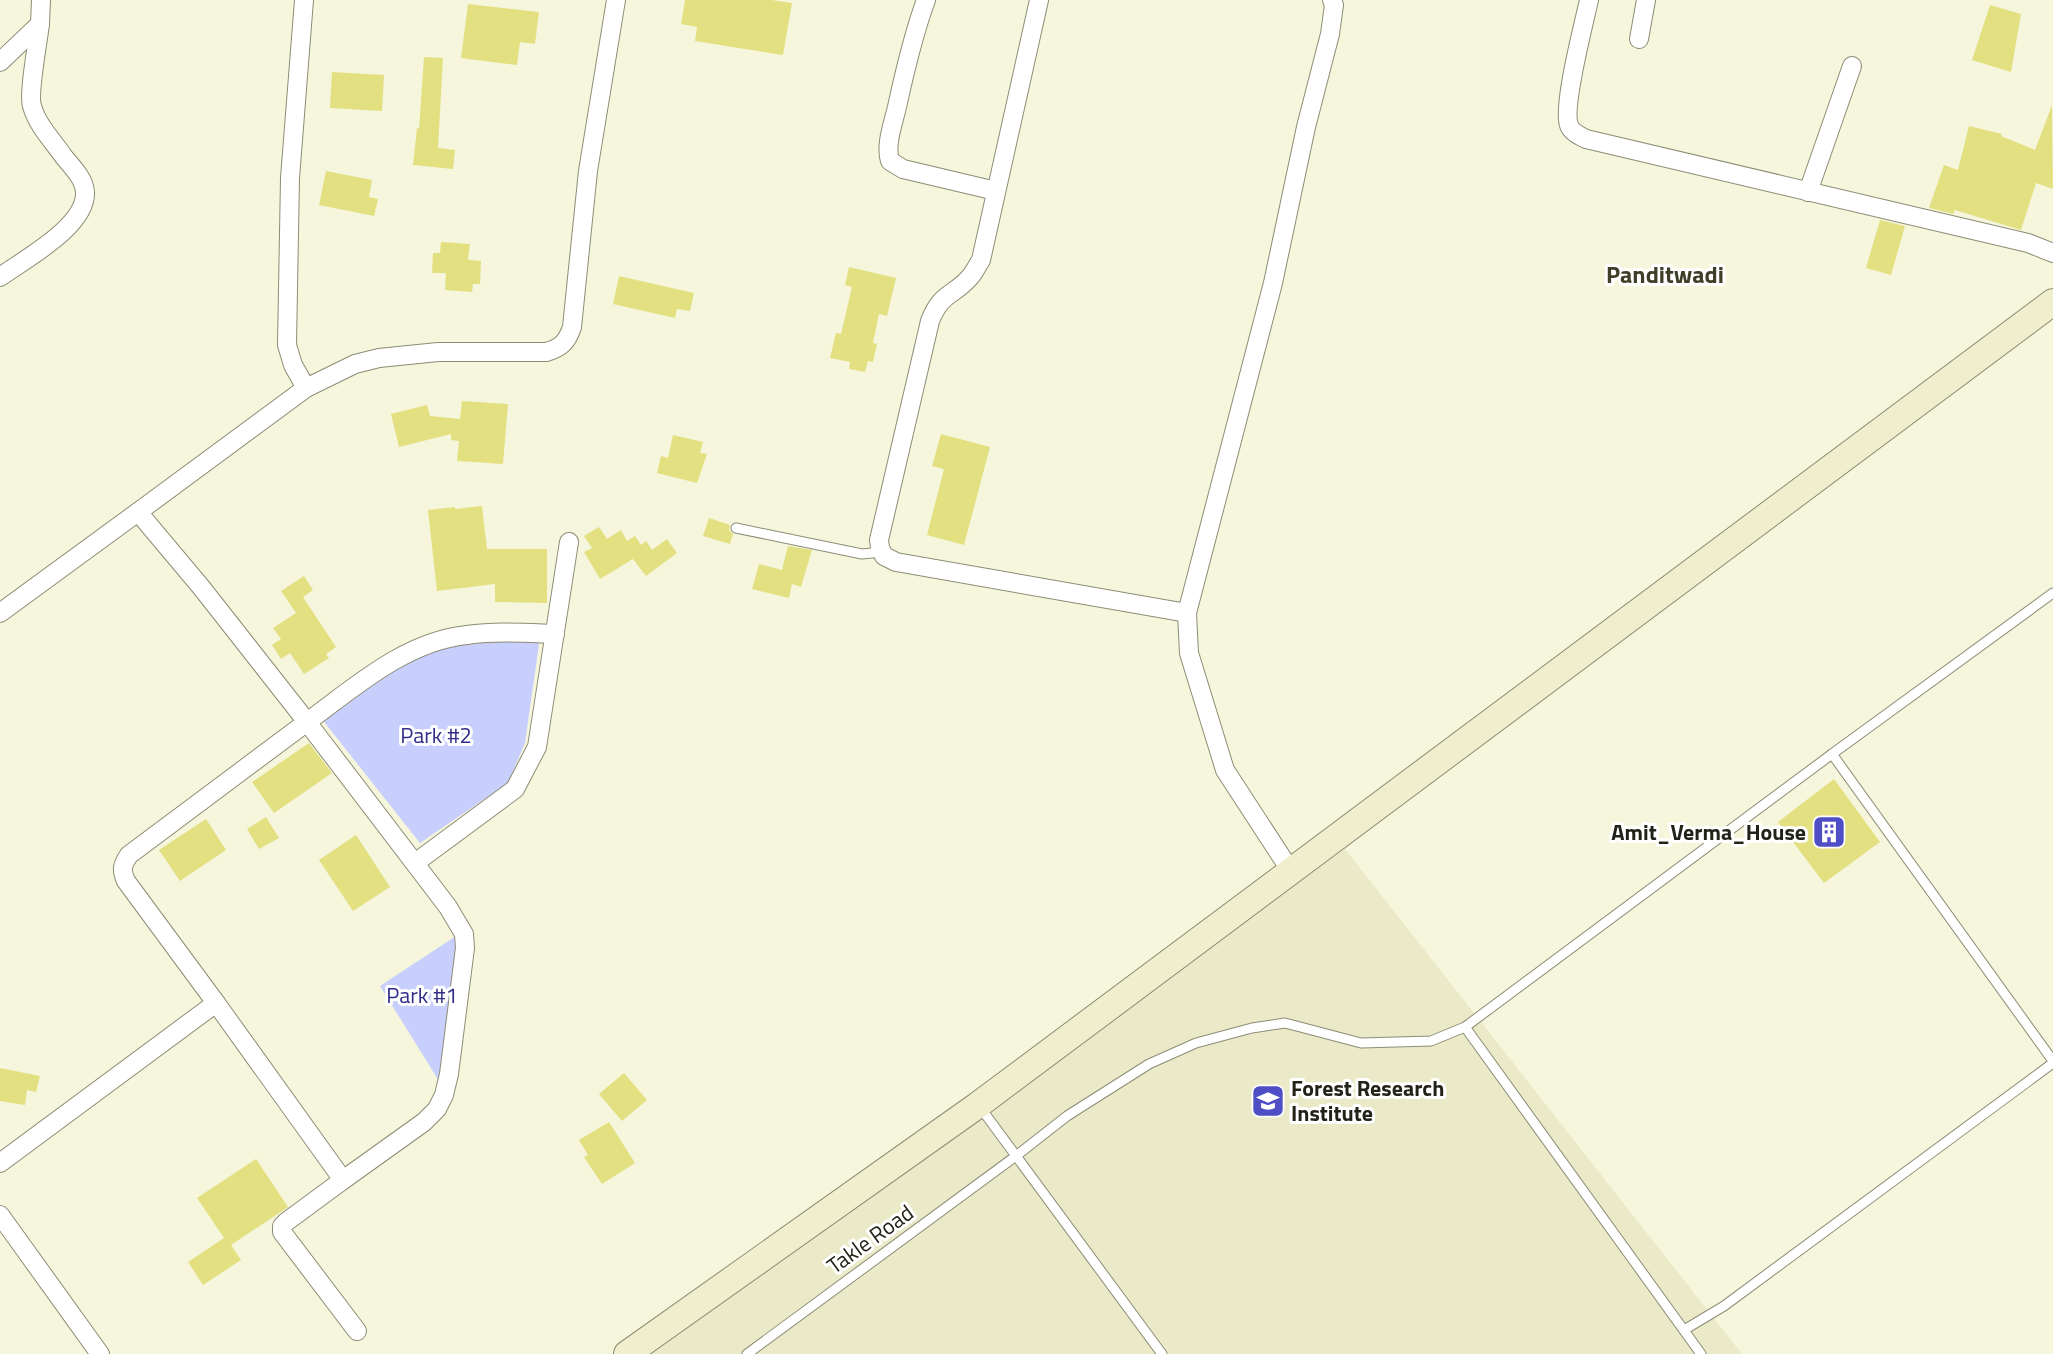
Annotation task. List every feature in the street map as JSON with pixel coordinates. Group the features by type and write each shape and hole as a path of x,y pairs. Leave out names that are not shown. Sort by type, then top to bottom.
{"main road":[{"path":"627,1354 978,1105 1292,873 2053,302"}],"street":[{"path":"0,277 68,228 84,204 85,190 81,178 40,124 31,103 41,0"},
{"path":"304,0 290,178 287,345 293,365 306,388"},
{"path":"0,613 306,388 355,364 379,358 438,352 546,352 558,349 567,340 572,327 588,171 615,0"},
{"path":"926,0 912,39 891,132 888,154 890,161 903,169 996,191"},
{"path":"1039,0 981,260 970,278 942,298 935,307 879,540 882,552 889,560 897,562 1187,613"},
{"path":"1292,873 1225,770 1189,653 1187,613 1273,283 1306,127 1330,34 1334,5 1332,0"},
{"path":"1589,0 1572,81 1567,119 1569,128 1586,139 2018,241 2053,253"},
{"path":"1639,39 1646,0"},
{"path":"0,62 40,24"},
{"path":"1808,192 1852,66"},
{"path":"138,512 201,586 307,722 415,863 458,922 464,934 465,948 449,1074 437,1109 424,1122 282,1226 282,1232 357,1331"},
{"path":"415,863 515,789 537,747 569,542"},
{"path":"343,1180 126,881 122,873 123,863 129,855 368,677 424,646 465,635 555,633"},
{"path":"0,1163 216,1003"},
{"path":"0,1215 100,1354"}],"lane":[{"path":"736,528 862,554 882,552"},
{"name":"Takle Road","path":"747,1354 1067,1116 1140,1070 1196,1043 1252,1028 1285,1023 1361,1043 1431,1041 1465,1027 2053,593"},
{"path":"1684,1330 1724,1306 2053,1062 1832,754"},
{"path":"1465,1027 1701,1354"},
{"path":"978,1105 1162,1354"}],"shaded area":[{"name":"Forest Research Institute","path":"1345,849 1742,1354 639,1354"}],"green space":[{"name":"Park #2","path":"482,636 540,637 525,743 508,783 420,843 321,718 393,664"},
{"name":"Park #1","path":"459,934 444,1089 380,986"}],"building":[{"path":"685,0 772,0 792,3 783,55 695,41 697,27 681,24"},
{"path":"468,4 539,12 535,44 520,42 517,65 461,58"},
{"path":"1990,5 2021,14 2011,72 1972,60"},
{"path":"424,57 443,58 438,148 455,150 453,169 413,165 417,128 419,129"},
{"path":"332,72 384,75 382,111 330,108"},
{"path":"2052,105 2053,189 2036,183 2021,230 1955,210 1953,214 1929,208 1944,165 1958,170 1969,126 2002,134 2001,136 2035,150"},
{"path":"326,171 372,180 369,197 378,199 374,216 319,205"},
{"path":"1880,220 1905,226 1891,275 1866,268"},
{"path":"441,242 470,244 468,260 481,261 480,284 473,284 472,292 445,290 446,273 432,273 433,253 440,253"},
{"path":"849,267 896,278 887,316 879,314 873,343 877,344 873,362 868,361 865,372 849,369 850,362 830,358 836,333 841,334 852,287 845,285"},
{"path":"619,276 694,293 690,311 677,309 675,318 613,304"},
{"path":"462,401 508,404 503,464 457,461 459,441 451,440 451,434 399,447 391,414 427,405 430,416 460,419"},
{"path":"941,434 990,447 964,545 927,535 944,469 932,466"},
{"path":"673,435 703,442 700,453 707,454 697,483 657,473 661,456 668,458"},
{"path":"482,506 487,549 547,549 547,603 495,602 495,584 437,591 428,510"},
{"path":"709,518 730,525 729,530 733,534 730,544 703,536"},
{"path":"599,527 607,539 621,530 627,541 635,536 641,545 646,541 652,550 667,539 677,553 646,576 633,559 600,579 584,552 592,548 584,536"},
{"path":"788,546 812,550 801,587 792,584 789,598 752,589 759,564 782,570"},
{"path":"304,576 313,590 303,597 336,647 326,654 329,658 304,674 290,653 281,659 272,645 281,639 273,628 296,613 281,591"},
{"path":"309,743 332,773 274,813 252,782"},
{"name":"Amit_Verma_House","path":"1834,779 1880,842 1824,883 1778,822"},
{"path":"266,817 279,838 259,849 247,829"},
{"path":"206,819 226,850 180,881 159,850"},
{"path":"356,835 390,887 353,911 319,860"},
{"path":"0,1068 40,1076 36,1092 27,1090 25,1105 0,1101"},
{"path":"624,1073 647,1100 622,1121 599,1094"},
{"path":"609,1122 635,1163 602,1184 584,1157 588,1155 579,1140"},
{"path":"256,1159 288,1207 231,1245 241,1260 203,1285 188,1262 224,1238 197,1198"}],"place":[{"name":"Amit_Verma_House","path":"1829,832"},
{"name":"Forest Research Institute","path":"1268,1101"}],"district":[{"name":"Panditwadi","path":"1665,274"}]}
